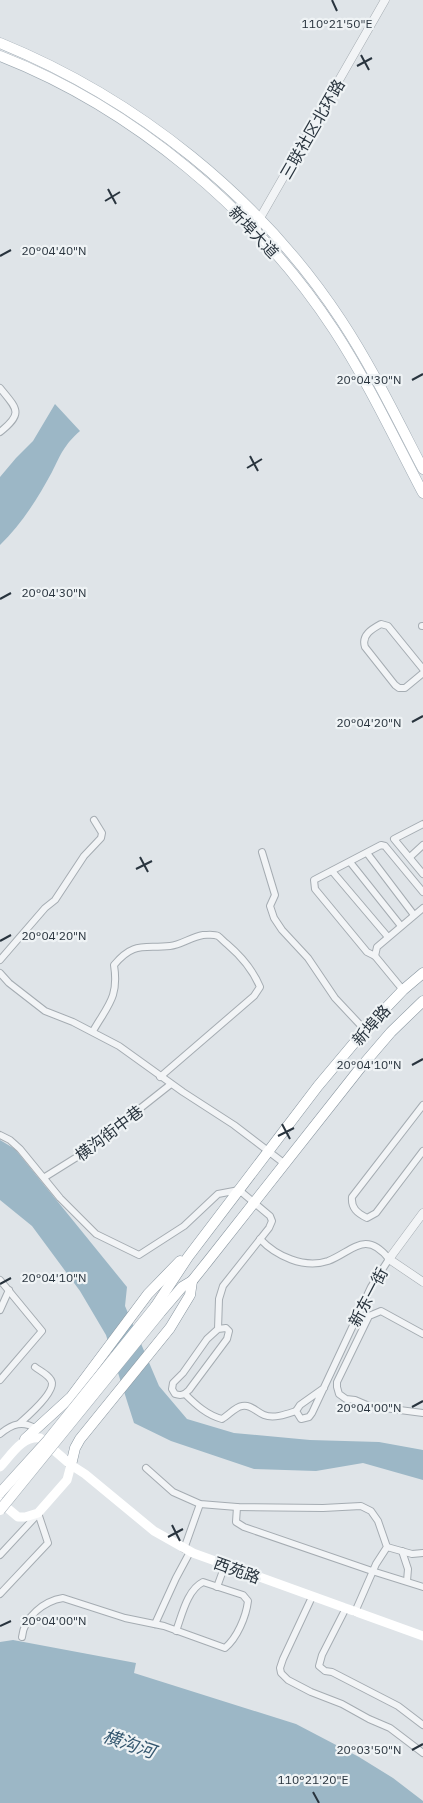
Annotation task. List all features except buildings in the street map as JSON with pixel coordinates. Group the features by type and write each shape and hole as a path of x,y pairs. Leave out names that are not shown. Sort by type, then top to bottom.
{"main road":[{"name":"新埠大道","path":"0,43 68,76 142,120 215,176 260,218 300,266 340,320 369,368 423,469"},
{"name":"新埠大道","path":"0,56 58,82 139,132 202,180 256,232 296,277 335,332 423,492"},
{"name":"新埠路","path":"188,1257 267,1152 365,1030 403,990 423,973"},
{"name":"新埠路","path":"192,1280 333,1101 385,1039 423,1000"},
{"path":"0,1467 25,1439 71,1396 148,1294 178,1262 188,1257"},
{"path":"0,1510 157,1311 188,1257"},
{"path":"0,1493 48,1440 157,1311 192,1280"},
{"path":"0,1502 18,1517 38,1513 67,1480 75,1448 92,1424 170,1328 190,1295 192,1280"},
{"name":"西苑路","path":"25,1439 40,1438 154,1531 187,1550 423,1636"}],"street":[{"name":"三联社区北环路","path":"256,232 260,218 385,0"},
{"path":"0,388 16,408 16,414 14,420 0,432"},
{"path":"381,624 388,626 423,671 405,688 399,688 365,647 363,642 365,635 381,624"},
{"path":"0,960 45,908 55,900 84,856 101,838 102,833 94,820"},
{"path":"423,824 394,839 420,865 423,874"},
{"path":"410,857 423,845"},
{"path":"403,990 375,956 367,952 315,889 314,880 381,846 385,846 423,892"},
{"path":"262,852 275,895 270,906 274,918 308,958 335,998 365,1030"},
{"path":"367,853 414,915"},
{"path":"350,862 402,926"},
{"path":"332,871 388,937"},
{"path":"375,956 377,946 423,908"},
{"path":"93,1031 112,999 116,978 114,965 122,955 134,948 171,946 194,937 217,935 244,962 260,986 254,996 160,1077"},
{"path":"0,973 9,983 45,1011 93,1031 119,1046 160,1077 234,1125 284,1164"},
{"name":"横沟街中巷","path":"44,1177 85,1152 171,1084"},
{"path":"423,1105 352,1197 353,1207 367,1218 376,1213 423,1151"},
{"path":"0,1135 10,1140 20,1149 60,1198 96,1234 139,1255 184,1226 218,1194 239,1190 252,1204 270,1216 272,1221 227,1280 220,1293 218,1329"},
{"name":"新东一街","path":"296,1412 301,1419 309,1417 371,1287 423,1213"},
{"path":"260,1239 267,1247 292,1260 305,1263 326,1262 358,1244 369,1245 378,1248 389,1259 423,1282"},
{"path":"0,1280 42,1331 0,1380"},
{"path":"0,1310 9,1290"},
{"path":"423,1334 381,1311 369,1316 336,1387 341,1396 346,1399 359,1401 369,1406 423,1414"},
{"path":"226,1328 229,1331 229,1335 185,1394 175,1394 172,1389 173,1383 207,1339 218,1329 226,1328"},
{"path":"0,1434 20,1423 43,1400 51,1387 50,1378 35,1367"},
{"path":"185,1394 197,1406 222,1419 231,1414 236,1408 243,1406 248,1406 271,1417 296,1412 300,1404 324,1388"},
{"path":"20,1423 26,1423 36,1429"},
{"path":"146,1468 173,1492 200,1504 237,1507 323,1508 361,1506 371,1511 378,1521 387,1547"},
{"path":"155,1624 187,1550 200,1504"},
{"path":"237,1507 236,1522 244,1527 423,1587"},
{"path":"0,1555 38,1513 48,1543 0,1594"},
{"path":"387,1547 412,1554 423,1553"},
{"path":"387,1547 351,1610 322,1655 320,1666 324,1671 332,1672 398,1706 423,1725"},
{"path":"402,1551 408,1569 407,1581"},
{"path":"217,1587 225,1565"},
{"path":"22,1637 24,1626 36,1612 46,1604 63,1598 125,1618 155,1624 225,1648 232,1642 248,1602 243,1595 203,1582 196,1585 176,1631"},
{"path":"312,1597 283,1659 280,1668 281,1673 298,1686 342,1704 369,1720 390,1728 423,1753"}],"water":[{"path":"55,404 80,431 63,450 47,482 29,511 0,545 0,477 33,441"},
{"path":"0,1140 15,1149 127,1287 125,1306 159,1386 187,1419 234,1433 310,1440 379,1442 423,1450 423,1480 363,1463 316,1471 254,1469 171,1441 134,1423 106,1335 80,1291 32,1226 0,1200"},
{"name":"横沟河","path":"13,1640 136,1663 134,1673 296,1724 359,1757 393,1778 423,1801 423,1803 0,1803 0,1642"}]}
